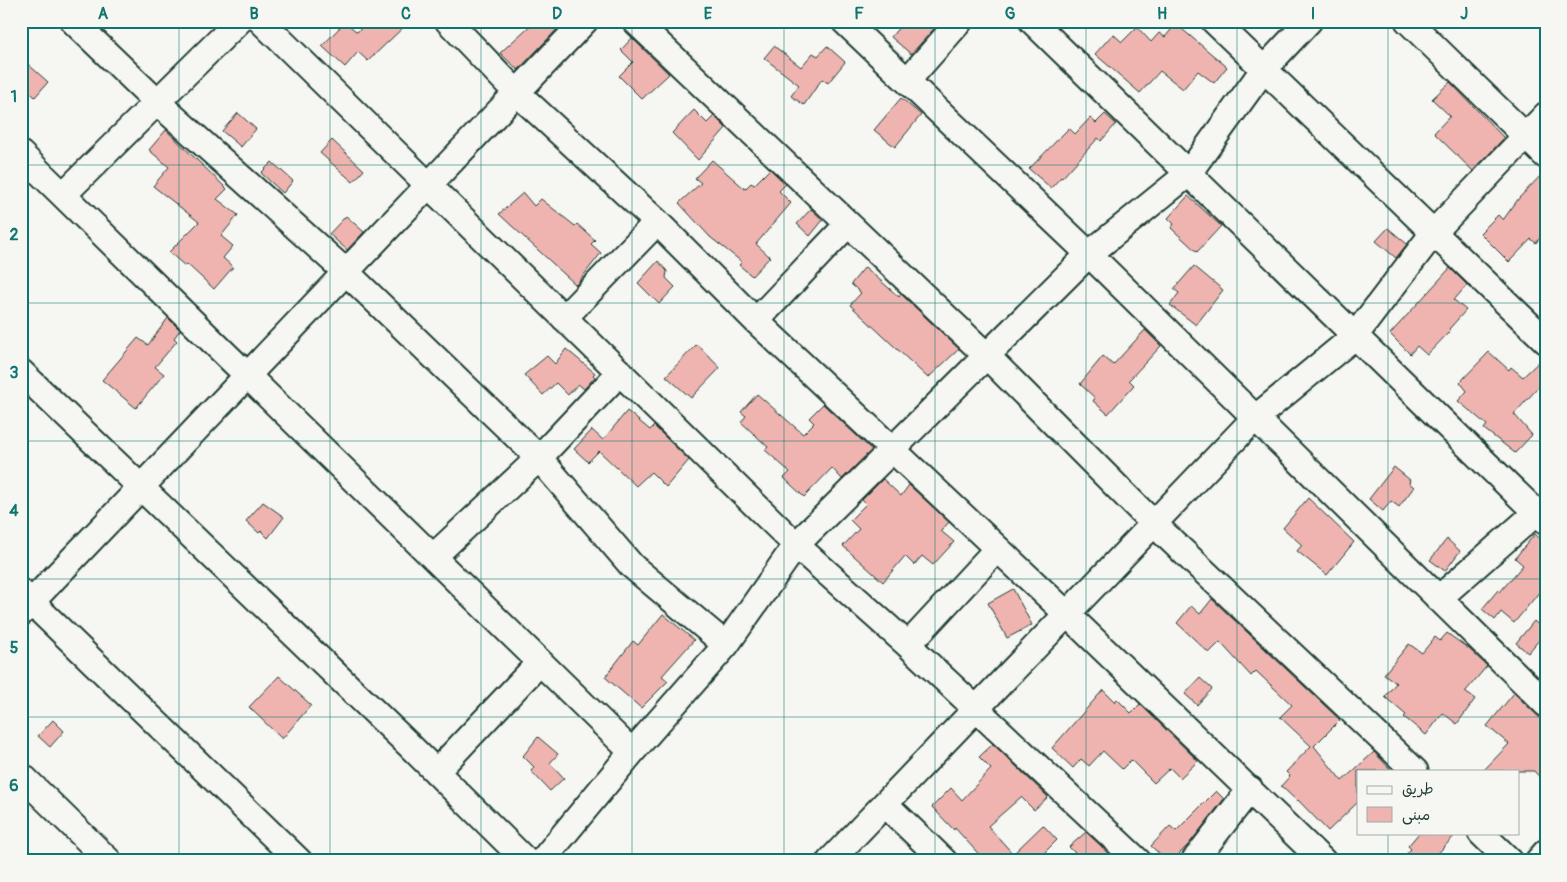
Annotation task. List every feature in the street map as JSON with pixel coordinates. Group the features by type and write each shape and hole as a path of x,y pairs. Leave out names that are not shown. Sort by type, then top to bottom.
{"street":[{"path":"73,21 156,101 347,273 539,458 632,566 726,645"},
{"path":"64,194 239,21"},
{"path":"261,21 796,545 908,646 1138,861"},
{"path":"448,21 516,92 657,222 756,321 1067,614 1323,861"},
{"path":"299,861 25,602 142,488 585,21"},
{"path":"635,21 987,356 1154,524 1414,770"},
{"path":"844,21 1089,254 1254,419 1546,704"},
{"path":"907,81 960,21"},
{"path":"1032,21 1354,337 1541,517 1438,599"},
{"path":"1214,21 1546,341"},
{"path":"21,372 525,859 632,752 726,645 796,545 1089,254 1188,174 1263,70 1309,21"},
{"path":"1408,21 1546,156"},
{"path":"830,861 1254,419 1354,337 1434,232 1546,116"},
{"path":"21,154 632,752"},
{"path":"564,318 657,222"},
{"path":"756,321 848,224"},
{"path":"433,557 539,458 620,372"},
{"path":"908,646 997,549"},
{"path":"436,772 540,662"},
{"path":"21,776 109,861"},
{"path":"1194,861 1250,789"},
{"path":"885,804 944,861"},
{"path":"1482,834 1510,861"},
{"path":"1538,861 1546,852"}],"building":[{"path":"369,21 410,21 368,61 358,52 345,67 322,46 345,22 357,32"},
{"path":"535,21 565,21 518,70 500,53"},
{"path":"904,21 941,21 911,54 891,37"},
{"path":"1176,24 1227,67 1214,83 1198,71 1183,89 1160,71 1140,93 1095,54 1113,34 1122,42 1137,27 1151,42 1159,33 1165,37"},
{"path":"632,38 669,74 642,99 619,76 633,62 621,50"},
{"path":"774,46 801,67 813,53 818,56 827,46 845,62 828,83 822,79 804,105 791,96 799,85 764,58"},
{"path":"21,58 48,82 35,97 21,84"},
{"path":"1450,82 1504,138 1473,171 1434,133 1450,116 1432,99"},
{"path":"901,98 921,115 895,147 874,130"},
{"path":"694,110 707,123 714,116 726,128 698,160 672,133"},
{"path":"238,113 256,129 241,147 222,131"},
{"path":"1105,114 1116,124 1101,141 1098,138 1051,188 1029,169 1069,128 1075,134 1090,118 1096,123"},
{"path":"166,130 227,189 217,199 238,215 221,236 233,246 223,258 233,267 214,289 187,264 185,266 169,252 199,222 153,186 169,167 149,150"},
{"path":"332,140 364,170 353,182 320,153"},
{"path":"712,160 745,189 751,183 754,185 770,169 786,184 779,191 791,203 756,244 770,257 752,276 739,265 742,262 710,237 679,203 701,183 695,178"},
{"path":"272,162 293,181 283,193 261,173"},
{"path":"1546,170 1546,230 1536,243 1531,239 1509,262 1480,233 1498,215 1503,220 1519,198"},
{"path":"523,193 534,206 541,199 575,226 577,224 595,240 591,244 601,253 576,285 499,214"},
{"path":"1188,196 1221,226 1197,252 1171,228 1174,224 1168,218"},
{"path":"811,209 823,220 810,236 797,224"},
{"path":"346,216 364,232 347,250 329,234"},
{"path":"1388,228 1407,244 1396,258 1376,241"},
{"path":"658,261 667,271 666,278 675,287 659,304 638,283"},
{"path":"1194,266 1223,290 1196,325 1170,305 1179,293 1174,289"},
{"path":"865,267 899,297 901,294 959,349 928,378 850,305 861,293 851,284"},
{"path":"1450,268 1467,285 1454,300 1466,310 1449,329 1451,330 1427,355 1417,346 1410,354 1390,334"},
{"path":"168,318 180,330 174,338 177,341 155,367 164,374 136,408 102,380 138,338 148,345"},
{"path":"1145,330 1161,346 1129,380 1134,385 1108,414 1093,401 1095,398 1080,384 1103,356 1113,365"},
{"path":"697,344 720,368 691,398 666,376"},
{"path":"566,349 595,373 593,375 595,377 584,389 578,384 568,395 556,383 543,395 524,375 547,356 555,364"},
{"path":"1489,352 1509,370 1511,367 1523,377 1546,355 1546,379 1514,414 1532,435 1515,453 1484,429 1487,425 1458,401 1467,391 1460,382"},
{"path":"757,394 803,434 814,423 809,418 823,404 872,450 842,479 832,468 804,497 784,478 790,472 765,450 768,447 741,422 746,416 741,412"},
{"path":"627,411 650,430 654,426 689,460 666,487 651,472 636,486 599,451 588,462 574,449 592,430 603,440"},
{"path":"1394,467 1410,480 1409,483 1414,487 1399,507 1391,501 1383,511 1369,499"},
{"path":"883,479 901,496 909,485 949,522 941,531 954,542 933,565 922,556 914,565 905,556 883,582 843,546 859,529 850,520 866,504 862,500"},
{"path":"1308,498 1354,542 1327,575 1297,551 1302,545 1283,528"},
{"path":"263,502 284,517 268,538 261,531 259,533 246,521"},
{"path":"1535,534 1546,544 1546,584 1514,623 1501,612 1495,620 1482,609 1498,590 1500,592 1523,565 1515,558"},
{"path":"1447,539 1460,551 1445,571 1430,560"},
{"path":"1013,589 1032,625 1007,638 988,603"},
{"path":"1212,599 1340,720 1314,746 1342,781 1374,752 1391,770 1357,770 1357,803 1328,831 1298,800 1281,786 1290,776 1286,772 1311,746 1280,717 1292,705 1256,671 1251,676 1220,642 1209,653 1177,623 1191,606 1200,614"},
{"path":"663,614 694,640 662,676 668,681 641,708 605,677 633,641 638,645"},
{"path":"1534,621 1546,632 1528,653 1516,643"},
{"path":"1447,633 1469,649 1487,666 1465,692 1475,699 1457,724 1443,713 1426,735 1404,717 1406,715 1385,697 1396,683 1384,674 1409,644 1422,653 1435,637 1440,641"},
{"path":"279,676 311,705 282,739 249,707"},
{"path":"1200,678 1212,689 1197,705 1185,694"},
{"path":"1103,690 1115,702 1117,699 1131,713 1140,704 1198,761 1180,778 1170,768 1154,783 1131,760 1122,769 1103,751 1089,766 1081,759 1073,768 1052,748"},
{"path":"1514,693 1546,724 1546,784 1534,771 1484,770 1509,744 1487,726"},
{"path":"53,720 64,731 50,747 38,736"},
{"path":"538,737 558,754 550,763 564,778 550,791 531,771 534,767 523,756"},
{"path":"993,744 1048,797 1034,810 1021,797 988,826 1013,854 1043,825 1057,840 1036,861 985,861 955,828 954,830 932,807 951,788 962,800 991,769 979,757"},
{"path":"1216,791 1224,799 1189,844 1172,861 1167,861 1151,846 1170,826 1176,831"},
{"path":"1086,832 1115,861 1083,861 1069,847"},
{"path":"1418,834 1456,834 1431,861 1400,861 1411,849 1408,846"}]}
